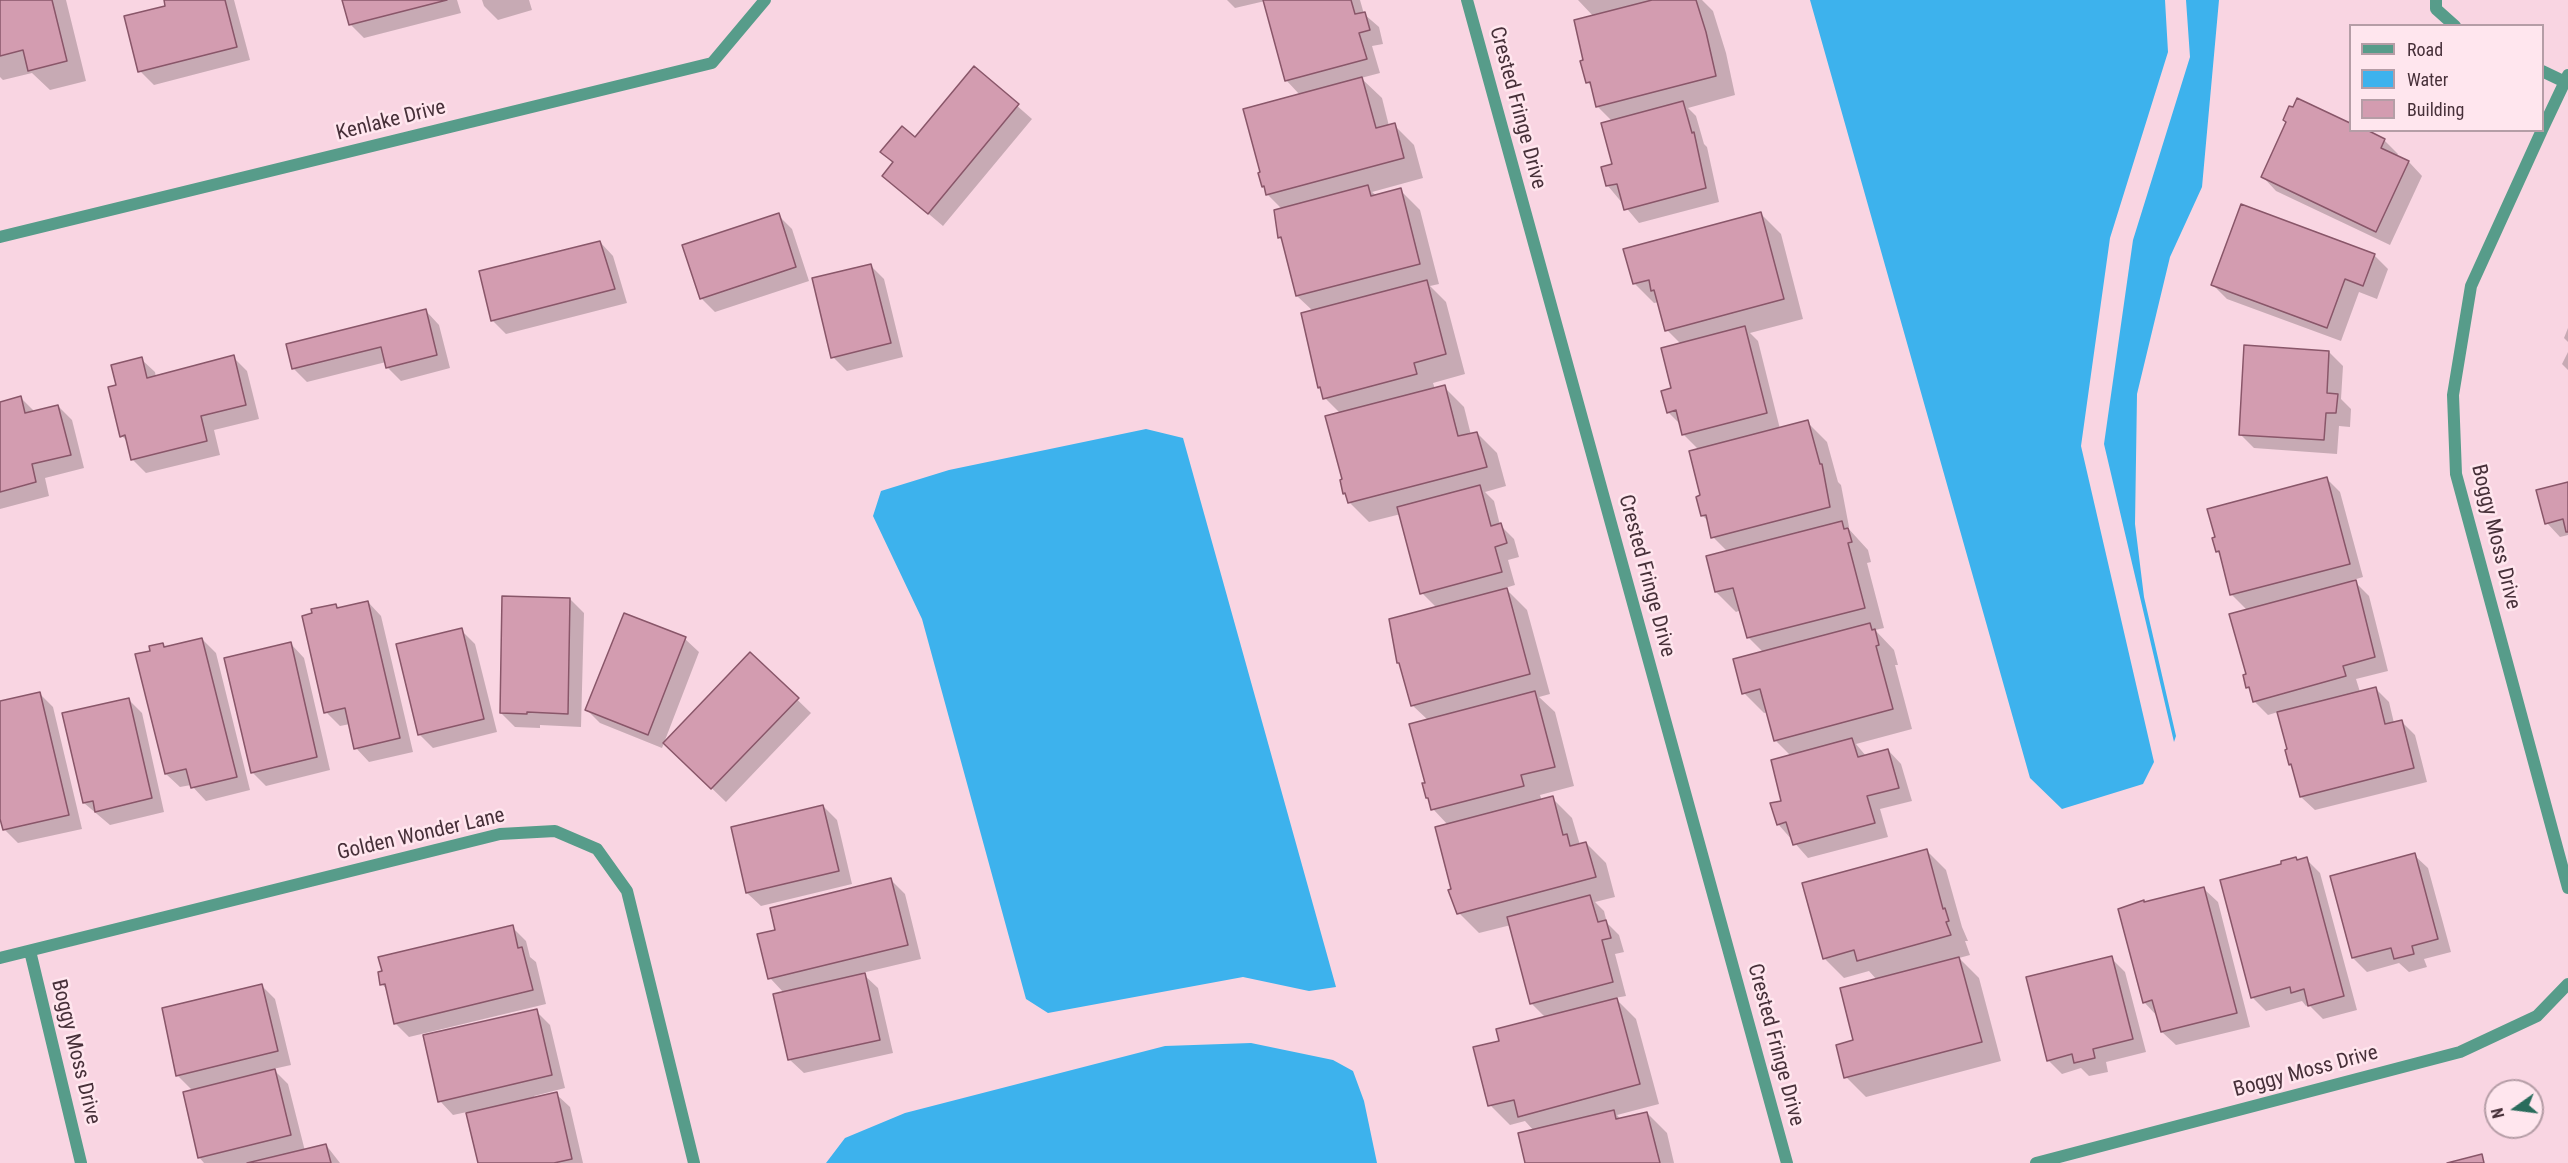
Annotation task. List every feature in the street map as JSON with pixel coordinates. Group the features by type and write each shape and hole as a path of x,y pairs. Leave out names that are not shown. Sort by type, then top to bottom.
{"street":[{"name":"Kenlake Drive","path":"0,237 712,63 765,0"},
{"name":"Crested Fringe Drive","path":"1467,0 1787,1163"},
{"path":"2436,0 2436,9 2453,24"},
{"path":"2544,72 2566,78"},
{"name":"Boggy Moss Drive","path":"2544,126 2566,78"},
{"name":"Boggy Moss Drive","path":"2541,132 2471,286 2453,395 2456,474 2568,888"},
{"name":"Golden Wonder Lane","path":"0,958 500,834 555,831 597,849 627,891 694,1163"},
{"name":"Boggy Moss Drive","path":"30,951 81,1163"},
{"name":"Boggy Moss Drive","path":"2036,1163 2460,1052 2537,1016 2568,984"}],"water":[{"path":"1810,0 2165,0 2168,52 2110,238 2081,446 2154,762 2143,784 2062,809 2030,778"},
{"path":"2186,0 2219,0 2202,187 2170,257 2137,394 2135,524 2144,597 2176,736 2174,742 2104,444 2133,240 2190,57"},
{"path":"1146,429 1183,438 1336,987 1309,991 1243,977 1048,1013 1026,999 922,619 873,516 881,491 949,470"},
{"path":"1251,1043 1333,1060 1353,1071 1364,1101 1377,1163 826,1163 845,1138 905,1113 1165,1046"}],"building":[{"path":"0,0 52,0 67,61 28,71 23,50 0,56"},
{"path":"164,0 225,0 237,47 138,72 124,16 165,6"},
{"path":"342,0 447,0 349,25"},
{"path":"1263,0 1351,0 1355,14 1365,12 1370,30 1359,33 1367,59 1285,81"},
{"path":"1652,0 1696,0 1716,76 1596,107 1590,82 1586,83 1580,61 1583,60 1574,20"},
{"path":"974,66 1019,104 928,214 882,176 893,162 880,152 902,126 915,137"},
{"path":"1362,77 1376,128 1395,123 1404,158 1266,195 1258,173 1260,172 1243,109"},
{"path":"2297,98 2349,123 2349,132 2371,132 2385,139 2381,148 2409,161 2376,232 2261,177 2286,122 2283,120 2289,106 2293,107"},
{"path":"1683,101 1692,133 1694,132 1706,188 1624,210 1617,184 1606,186 1601,167 1612,164 1601,123"},
{"path":"1368,185 1371,196 1401,188 1420,264 1296,296 1281,237 1278,238 1274,210"},
{"path":"2241,204 2375,254 2363,286 2345,279 2327,328 2211,285"},
{"path":"1761,212 1784,299 1665,331 1649,280 1633,284 1623,249"},
{"path":"779,213 796,267 700,299 682,245"},
{"path":"600,241 615,289 491,321 479,271"},
{"path":"871,264 891,343 831,358 812,278"},
{"path":"1427,280 1446,354 1414,363 1417,374 1323,399 1320,387 1318,388 1301,313"},
{"path":"426,309 437,355 386,368 381,347 292,369 286,344"},
{"path":"1745,326 1767,413 1682,435 1676,410 1667,413 1661,391 1671,388 1661,348"},
{"path":"2244,345 2329,351 2327,393 2338,394 2336,413 2326,413 2324,440 2239,435"},
{"path":"234,355 246,405 201,416 207,441 131,460 125,435 120,437 108,387 116,385 111,365 142,357 147,378"},
{"path":"1445,385 1458,436 1477,432 1487,467 1348,503 1345,493 1343,494 1340,480 1342,479 1325,416"},
{"path":"21,396 25,413 58,405 71,455 32,464 36,482 0,492 0,402"},
{"path":"1808,420 1820,464 1822,464 1830,507 1711,538 1706,515 1701,516 1696,497 1700,495 1689,451"},
{"path":"2327,477 2350,564 2230,595 2219,551 2216,552 2212,538 2215,537 2207,509"},
{"path":"2568,482 2568,532 2566,532 2563,519 2545,524 2536,490"},
{"path":"1480,485 1491,526 1501,523 1507,543 1495,547 1502,572 1420,594 1397,507"},
{"path":"1842,521 1844,529 1848,528 1852,542 1848,543 1865,608 1747,638 1733,588 1715,592 1706,556"},
{"path":"2356,580 2375,657 2343,666 2346,676 2253,702 2249,687 2246,688 2243,675 2246,674 2229,614"},
{"path":"1507,588 1530,674 1411,706 1399,663 1397,663 1389,619"},
{"path":"502,596 570,598 568,714 500,713"},
{"path":"368,601 400,738 354,749 345,708 324,713 302,616 312,613 311,609 336,604 337,608"},
{"path":"624,613 686,637 648,735 585,710"},
{"path":"1870,623 1872,630 1875,629 1879,645 1876,646 1893,709 1774,741 1760,689 1742,694 1733,659"},
{"path":"462,628 484,719 418,735 396,644"},
{"path":"202,638 237,777 191,788 186,769 165,774 135,654 150,651 149,646 163,643 164,647"},
{"path":"291,642 317,757 251,773 224,658"},
{"path":"750,652 799,698 711,789 663,743"},
{"path":"2376,687 2385,724 2402,720 2414,768 2300,797 2291,764 2289,765 2277,712"},
{"path":"1535,691 1555,767 1521,775 1524,786 1431,810 1422,783 1425,783 1409,724"},
{"path":"40,692 69,815 3,830 0,819 0,701"},
{"path":"129,698 152,798 95,812 93,801 83,803 62,713"},
{"path":"1852,738 1858,757 1888,749 1899,788 1867,796 1875,823 1793,845 1786,822 1777,825 1770,803 1781,801 1771,760"},
{"path":"1553,796 1563,835 1567,834 1570,846 1586,842 1596,877 1457,914 1448,890 1451,889 1435,827"},
{"path":"823,805 839,871 746,893 731,827"},
{"path":"1927,849 1943,909 1945,908 1949,921 1946,922 1951,935 1857,961 1854,950 1823,959 1802,883"},
{"path":"2415,853 2438,939 2412,946 2414,954 2394,959 2391,948 2352,958 2330,876"},
{"path":"2296,857 2297,860 2307,857 2344,996 2308,1006 2304,989 2291,993 2290,987 2251,998 2220,880 2281,864 2281,861"},
{"path":"891,878 908,945 768,979 757,934 775,930 770,908"},
{"path":"2204,887 2237,1013 2161,1032 2152,1000 2143,1003 2118,909 2144,900 2144,902"},
{"path":"1590,895 1598,922 1606,920 1611,938 1602,940 1613,982 1530,1004 1507,917"},
{"path":"513,925 518,948 522,947 533,990 394,1024 385,984 380,985 378,972 382,971 378,957"},
{"path":"2112,956 2133,1039 2093,1049 2095,1058 2074,1063 2072,1054 2047,1061 2026,977"},
{"path":"1959,957 1982,1042 1844,1078 1836,1045 1853,1040 1840,988"},
{"path":"865,973 880,1040 788,1060 773,994"},
{"path":"262,984 278,1051 176,1076 162,1008"},
{"path":"1617,998 1640,1084 1518,1117 1514,1100 1488,1106 1473,1047 1499,1041 1496,1029"},
{"path":"537,1009 552,1075 438,1102 423,1035"},
{"path":"275,1069 291,1135 198,1158 183,1092"},
{"path":"557,1092 572,1159 554,1163 478,1163 466,1113"},
{"path":"1614,1110 1616,1119 1647,1112 1660,1163 1525,1163 1518,1133"},
{"path":"326,1144 331,1163 247,1163"},
{"path":"2482,1154 2484,1163 2447,1163"}]}
